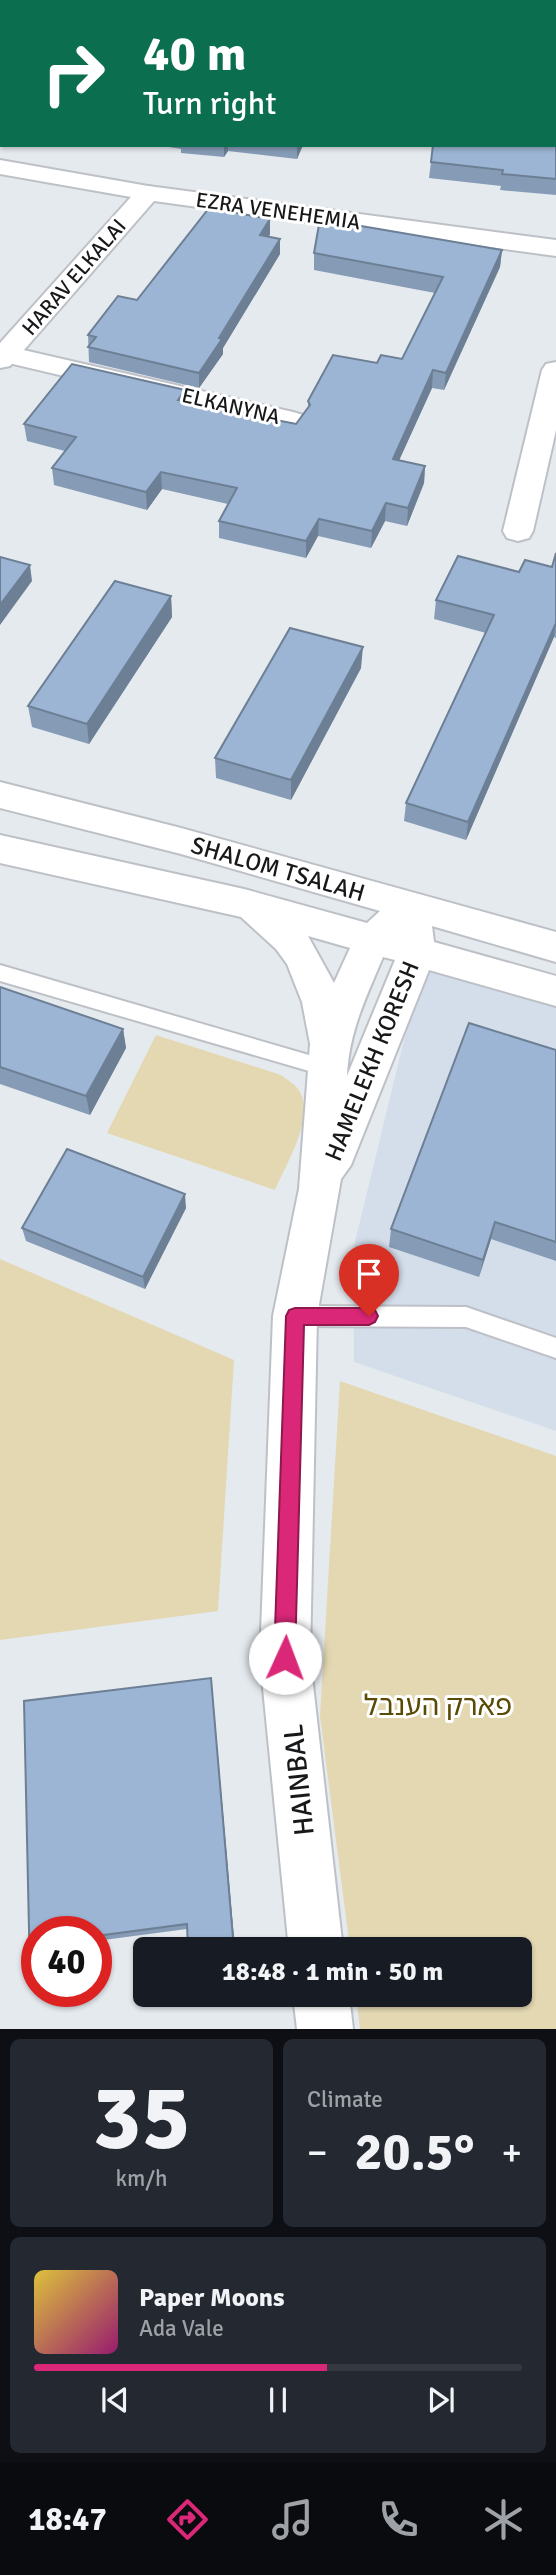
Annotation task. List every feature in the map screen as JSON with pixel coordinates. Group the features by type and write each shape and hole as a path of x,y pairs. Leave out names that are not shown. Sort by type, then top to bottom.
{"street":[{"name":"EZRA VENEHEMIA","path":"0,167 148,193 556,248"},
{"name":"HARAV ELKALAI","path":"3,356 148,193"},
{"name":"ELKANYNA","path":"3,356 293,421"},
{"path":"518,531 556,370"},
{"name":"SHALOM TSALAH","path":"0,795 556,947"},
{"name":"SHALOM TSALAH","path":"0,849 244,903 556,991"},
{"path":"244,903 282,929 304,956 320,992 328,1057"},
{"name":"HAMELEKH KORESH","path":"295,1316 320,1189 328,1057 338,1017 372,940 411,906"},
{"name":"HAMELEKH KORESH","path":"320,1189 417,953 411,906"},
{"name":"HAINBAL","path":"295,1316 285,1658 315,1937"},
{"path":"322,2007 325,2029"}],"lane":[{"path":"0,973 328,1057"},
{"path":"295,1316 466,1317 556,1348"}],"shaded area":[{"path":"426,949 556,982 556,1431 354,1362 353,1250"}],"green space":[{"path":"156,1035 281,1075 297,1087 303,1100 302,1126 275,1190 107,1133"},
{"path":"0,1259 234,1360 218,1611 0,1640"},
{"name":"פארק הענבל","path":"340,1381 556,1456 556,2029 360,2029 357,2007 532,2007 532,1937 348,1937 320,1716"}],"building":[{"path":"433,147 556,147 556,179 502,174 503,170 431,162"},
{"path":"209,208 270,219 260,235 280,239 199,373 88,347 96,337 88,335 118,296 137,300"},
{"path":"320,219 502,250 446,373 433,370 393,459 425,466 408,508 386,503 372,531 319,519 306,541 219,521 237,488 161,472 146,492 52,468 76,437 24,424 72,364 185,390 178,400 296,424 310,405 308,401 333,355 377,363 381,355 402,359 443,277 314,253"},
{"path":"556,553 556,623 468,822 406,803 494,615 436,600 458,556 519,572 525,560 552,567"},
{"path":"0,557 30,565 0,605"},
{"path":"115,581 171,596 87,724 28,706"},
{"path":"290,628 363,647 291,780 215,758"},
{"path":"0,987 123,1029 86,1096 0,1067"},
{"path":"469,1023 556,1050 556,1242 495,1222 483,1260 391,1229"},
{"path":"67,1149 185,1194 143,1277 22,1228"},
{"path":"211,1678 233,1937 188,1937 187,1924 112,1934 112,1916 29,1916 24,1701"}],"route":[{"path":"285,1658 295,1316 369,1316"}]}
